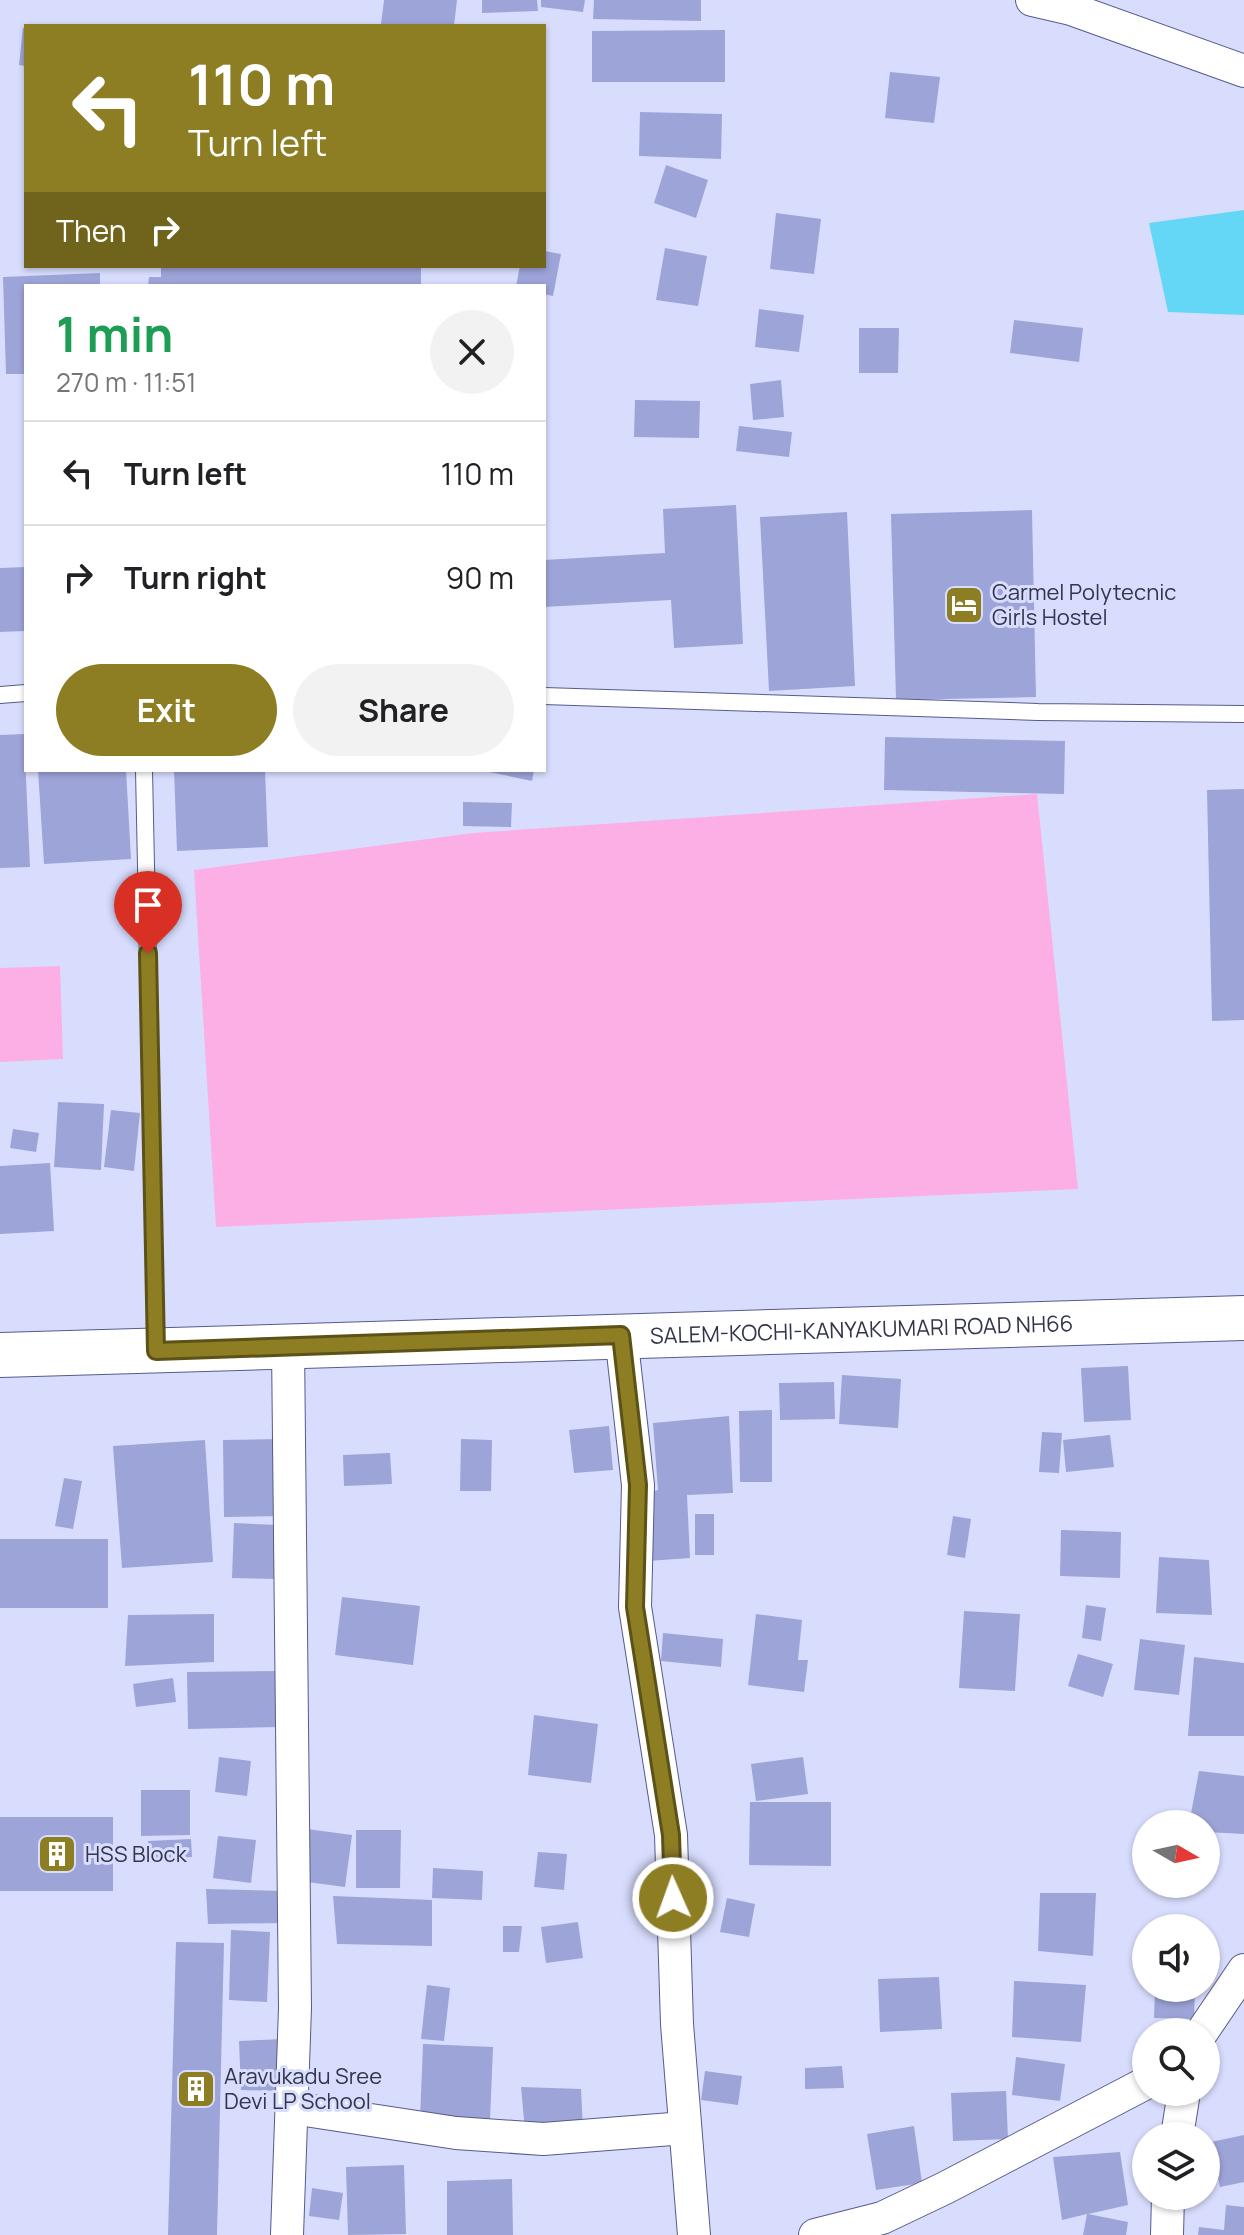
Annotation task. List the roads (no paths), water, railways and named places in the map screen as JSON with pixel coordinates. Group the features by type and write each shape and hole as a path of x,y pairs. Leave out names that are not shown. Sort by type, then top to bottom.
{"highway":[{"name":"SALEM-KOCHI-KANYAKUMARI ROAD NH66","path":"0,1355 1244,1318"}],"street":[{"path":"1032,0 1071,9 1244,71"},
{"path":"621,1335 638,1485 635,1607 671,1835 677,2024 694,2235"},
{"path":"287,2235 295,2008 288,1345"},
{"path":"1211,2018 1244,1970"},
{"path":"815,2235 882,2218 1132,2090"},
{"path":"292,2108 456,2133 543,2139 685,2128"},
{"path":"1167,2235 1168,2210"}],"lane":[{"path":"0,695 24,693"},
{"path":"546,696 1038,712 1244,714"},
{"path":"144,772 156,1351"}],"water":[{"path":"1244,210 1244,315 1168,312 1149,223"}],"place":[{"name":"Carmel Polytecnic Girls Hostel","path":"964,605"},
{"name":"HSS Block","path":"57,1854"},
{"name":"Aravukadu Sree Devi LP School","path":"196,2089"}]}
